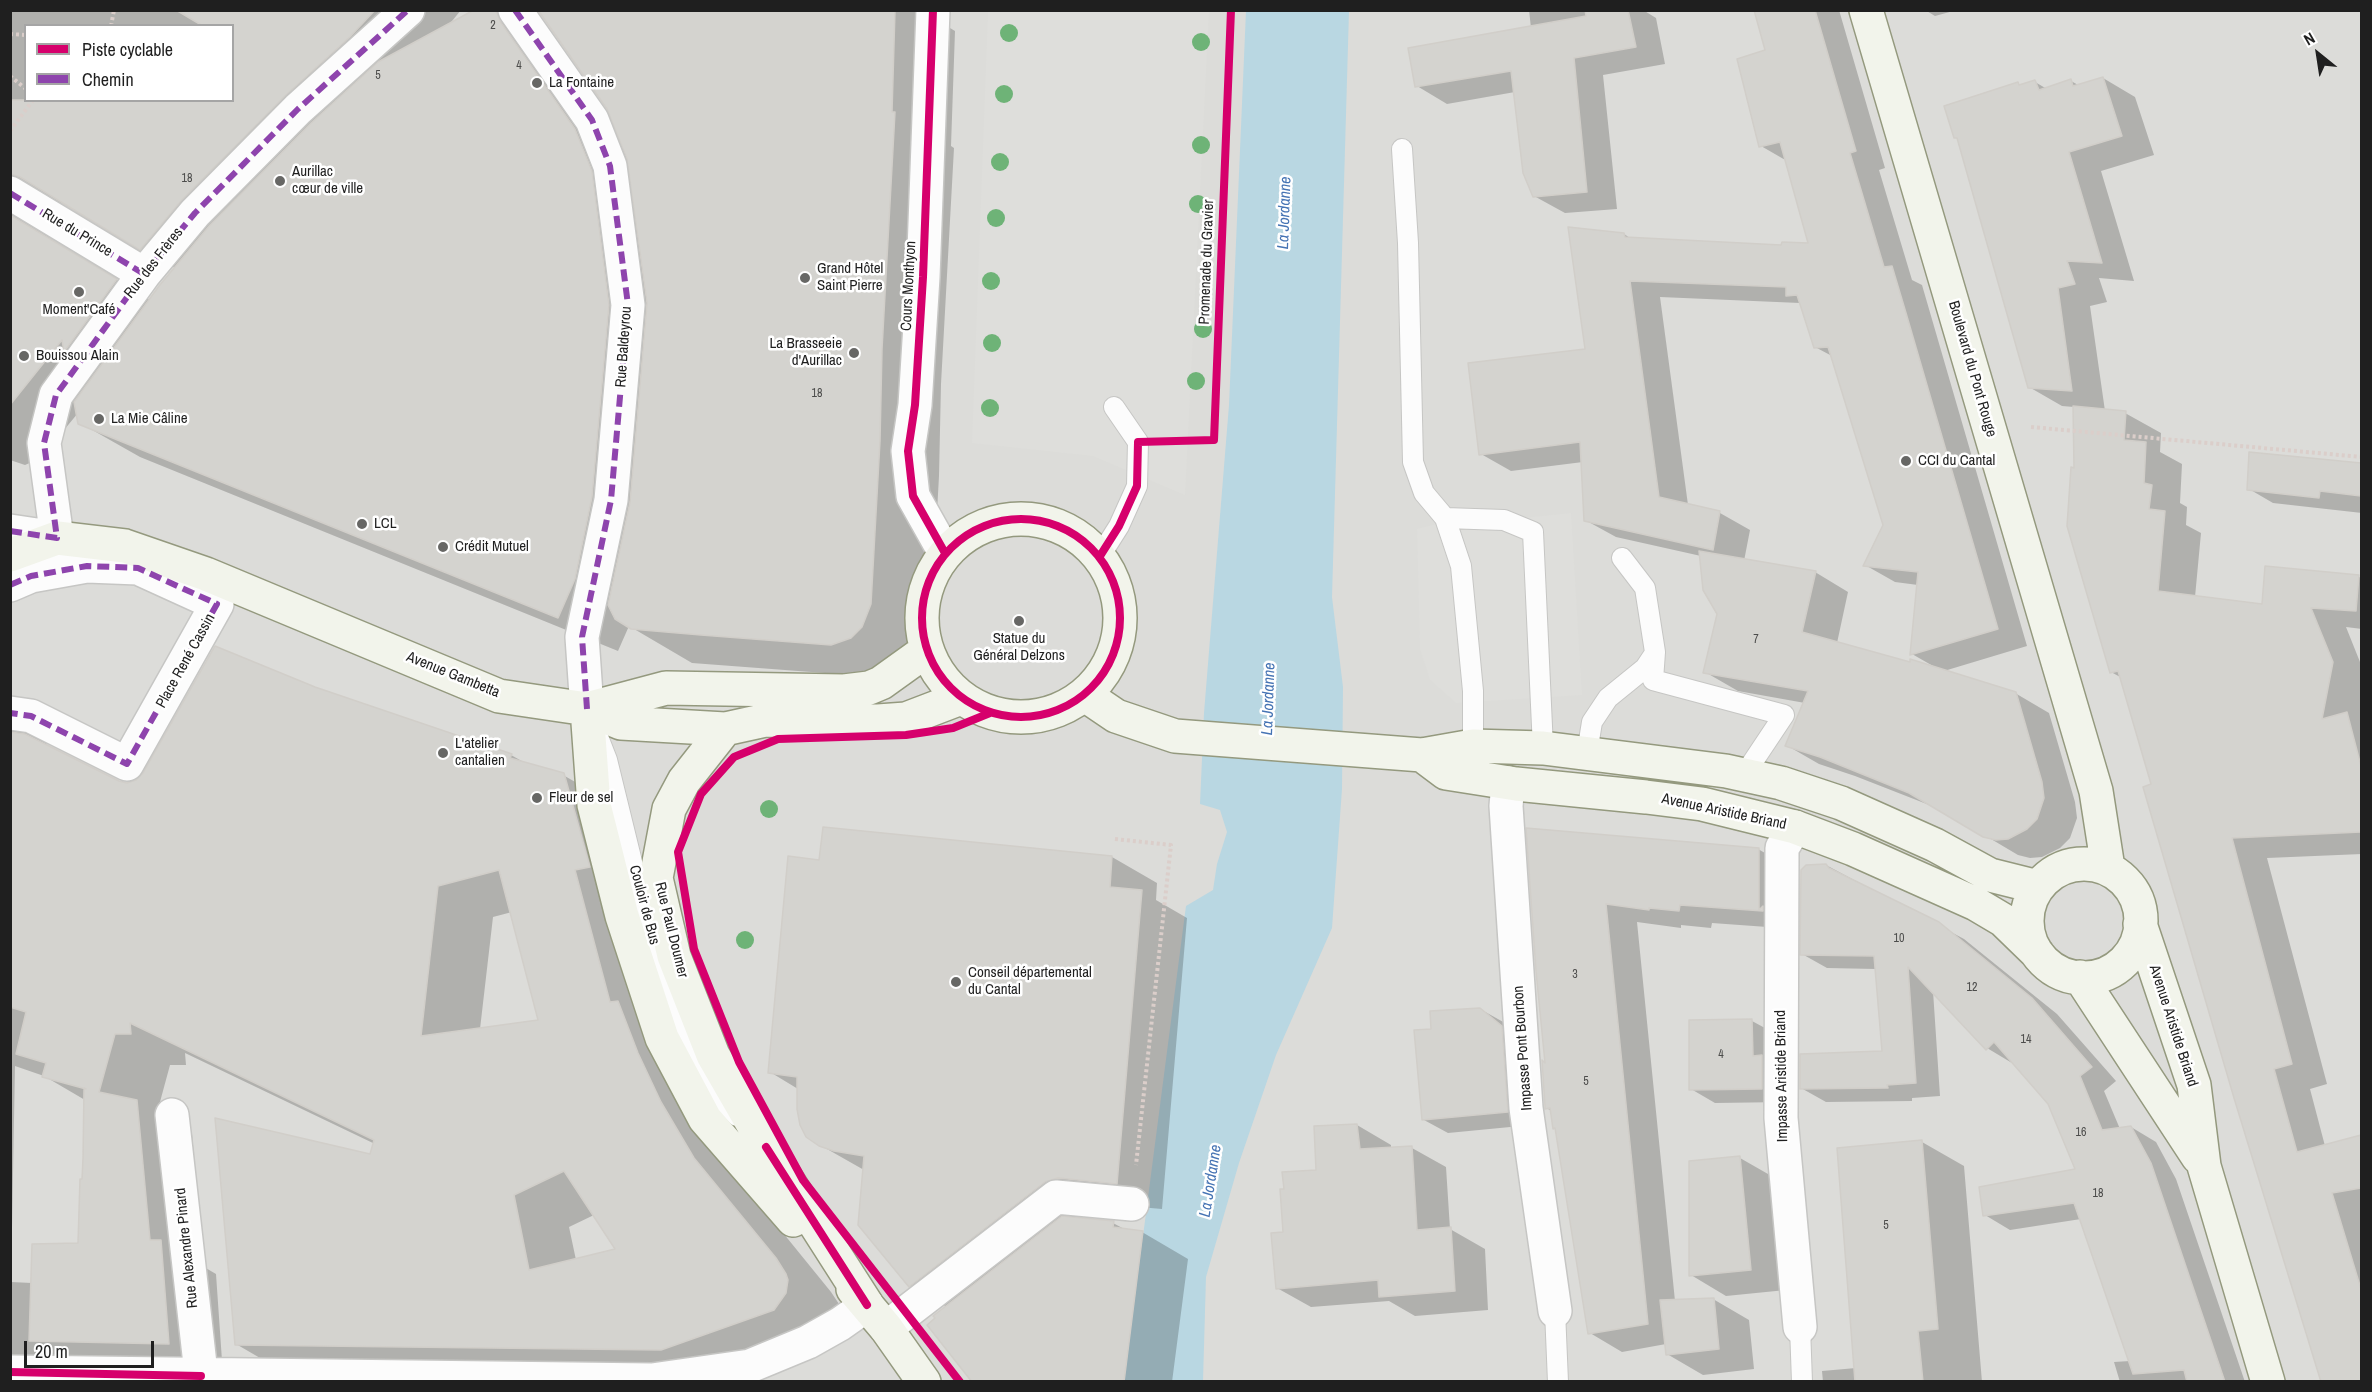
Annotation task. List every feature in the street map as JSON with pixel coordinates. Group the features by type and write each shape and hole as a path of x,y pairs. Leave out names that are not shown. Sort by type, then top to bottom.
{"main road":[{"name":"Boulevard du Pont Rouge","path":"1866,10 2096,791 2108,868"},
{"path":"1024,518 1053,523 1079,536 1100,556 1116,583 1122,613 1118,643 1106,672 1085,695 1056,712 1023,718 990,713 961,698 940,676 927,651 921,616 928,582 945,553 968,533 994,521 1024,518"},
{"name":"Avenue Gambetta","path":"57,538 125,546 206,574 499,696 587,709 666,688 844,691 869,688 895,674 927,651"},
{"path":"10,555 57,538"},
{"path":"1085,695 1116,716 1175,736 1422,755 1473,746 1543,748 1662,761 1744,775 1781,783 1841,803 1935,845 1990,874 2038,887"},
{"path":"587,709 621,723 725,729 766,720 906,719 961,698"},
{"name":"Rue Paul Doumer","path":"587,709 594,805 622,916 662,1038 705,1119 877,1317"},
{"name":"Rue Paul Doumer","path":"725,729 684,782 669,809 656,878 674,956 712,1054 766,1147 877,1317 924,1382"},
{"path":"1460,776 1543,748"},
{"path":"1508,783 1587,753"},
{"name":"Avenue Aristide Briand","path":"1422,755 1446,773 1460,776 1702,804 1794,827 1852,849 1976,904 2004,920 2037,953"},
{"path":"1668,800 1744,775"},
{"path":"1794,827 1821,817 1921,859 1978,868"},
{"path":"2089,864 2108,868 2124,880 2135,896 2141,914 2140,934 2132,952 2118,966 2100,975 2080,977 2064,974 2049,966 2037,953 2030,938 2027,921 2030,903 2038,887 2052,873 2070,865 2089,864"},
{"name":"Avenue Aristide Briand","path":"2140,924 2194,1085 2204,1166 2268,1382"},
{"name":"Avenue Aristide Briand","path":"2080,977 2204,1166"}],"street":[{"name":"Rue des Frères","path":"57,538 44,443 56,395 144,274 195,213 298,109 408,10"},
{"name":"Rue Baldeyrou","path":"515,10 592,120 610,166 628,305 611,500 582,637 587,709"},
{"name":"Cours Monthyon","path":"933,10 923,277 915,405 908,451 913,496 945,553"},
{"name":"Rue du Prince","path":"10,193 144,274"},
{"path":"10,531 57,538"},
{"name":"Place René Cassin","path":"10,585 31,576 87,566 138,568 217,604 128,764 31,716 10,713"},
{"name":"Impasse Pont Bourbon","path":"1508,783 1506,806 1526,1108 1555,1311"},
{"name":"Impasse Aristide Briand","path":"1794,827 1782,848 1780,1118 1800,1327"},
{"name":"Rue Alexandre Pinard","path":"172,1115 202,1378"},
{"path":"10,1372 202,1378 652,1381 750,1366 840,1324 877,1317 1056,1197 1132,1204"}],"lane":[{"path":"1402,149 1408,243 1413,462 1424,493 1445,518 1461,566 1473,691 1473,746"},
{"path":"1100,556 1119,526 1137,486 1138,442 1114,407"},
{"path":"1445,518 1504,520 1533,532 1543,748"},
{"path":"1622,558 1645,588 1655,652 1653,680 1784,715 1744,775"},
{"path":"1587,753 1592,722 1608,698 1645,668 1655,652"},
{"name":"Couloir de Bus","path":"587,709 607,760 643,907 680,1029 711,1089 766,1147"},
{"path":"1555,1311 1558,1382"},
{"path":"1800,1327 1802,1382"}],"path":[{"path":"10,76 24,87"},
{"path":"10,131 32,102"},
{"path":"2021,426 2361,457"},
{"path":"1114,839 1171,845 1132,1204"}],"shaded area":[{"path":"11,11 2361,11 2361,1381 11,1381"},
{"path":"988,11 1209,11 1185,495 1093,456 972,443"},
{"path":"1571,513 1582,695 1456,703 1430,680 1420,649 1417,529 1449,521 1504,520"}],"water":[{"name":"La Jordanne","path":"1246,11 1349,11 1332,597 1343,687 1342,789 1332,928 1276,1055 1239,1163 1206,1277 1203,1381 1124,1382 1186,906 1213,890 1217,864 1227,832 1220,810 1200,804 1204,713 1229,405"}],"building":[{"path":"176,10 375,10 350,37 285,96 182,200 140,250 20,177 10,174 10,100 24,100 24,102 234,102 234,24 200,24"},
{"path":"474,10 496,10 500,21 575,129 592,171 609,305 592,497 575,579 558,618 78,424 74,402 159,286 209,226 311,123 378,62"},
{"path":"538,10 895,10 892,112 895,112 871,604 862,627 851,638 831,645 631,629 615,619 608,605 630,502 647,303 627,159 607,109"},
{"path":"1585,10 1628,10 1636,47 1574,58 1587,192 1533,197 1523,173 1511,71 1415,87 1408,48 1586,16"},
{"path":"1754,10 1815,10 1856,151 1850,153 1884,267 1892,266 1998,629 1910,655 1918,572 1863,566 1883,525 1828,347 1814,348 1797,295 1786,296 1786,287 1630,281 1659,497 1720,511 1713,550 1584,521 1580,442 1479,455 1468,363 1585,349 1568,227 1624,233 1625,237 1781,245 1782,242 1808,243 1780,142 1759,147 1737,59 1765,50"},
{"path":"2103,77 2122,136 2069,152 2102,263 2067,261 2075,284 2058,288 2072,391 2028,388 1957,138 1954,138 1944,106 2018,82 2019,85 2035,80 2039,90 2071,79 2073,86"},
{"path":"10,215 117,279 64,352 62,340 10,405"},
{"path":"2073,406 2126,411 2124,440 2146,442 2144,483 2152,485 2149,509 2165,511 2158,591 2262,604 2265,566 2359,575 2356,611 2311,608 2333,662 2322,719 2347,712 2361,766 2361,832 2232,838 2292,1064 2274,1069 2297,1152 2361,1135 2361,1188 2332,1193 2361,1289 2361,1382 2321,1382 2234,1098 2143,787 2151,784 2118,671 2110,673 2067,526 2071,467 2074,468"},
{"path":"2249,452 2361,463 2361,496 2320,491 2319,498 2247,490"},
{"path":"1699,551 1816,571 1802,632 1910,662 1910,659 2016,692 2042,782 2044,798 2037,819 2027,829 2008,839 1996,840 1983,837 1909,793 1820,757 1785,746 1808,691 1703,673 1717,614 1703,590"},
{"path":"215,646 315,687 512,754 510,758 564,773 590,867 575,870 610,1002 618,1001 638,1053 661,1102 694,1158 776,1258 786,1274 788,1280 786,1293 774,1310 661,1350 235,1345 215,1118 370,1154 374,1140 130,1023 131,1034 115,1034 99,1092 137,1100 150,1240 161,1240 169,1344 29,1341 32,1244 78,1243 80,1179 82,1179 84,1088 42,1077 46,1063 16,1054 26,1012 10,1007 10,732 25,734 119,781 127,783 136,780 143,773","holes":["499,870 538,1020 421,1036 438,886","564,1171 615,1249 529,1270 514,1195"]},
{"name":"Conseil départemental du Cantal","path":"823,827 1112,856 1110,887 1142,890 1117,1184 1058,1178 1045,1182 909,1287 858,1225 864,1156 834,1151 819,1146 806,1137 800,1125 797,1109 797,1077 768,1073 788,856 819,860"},
{"path":"1526,828 1759,848 1759,910 1763,906 1763,911 1680,905 1679,911 1649,908 1649,910 1606,904 1648,1324 1588,1334 1555,1128 1553,1129 1550,1108 1545,1109 1542,1060 1545,1063"},
{"path":"1826,864 1829,868 1939,922 2032,998 2092,1067 2080,1076 2102,1130 2131,1126 2151,1163 2225,1382 2187,1382 2184,1370 2133,1374 2074,1203 1983,1216 1979,1187 2075,1169 2048,1104 1994,1042 1986,1050 1908,967 1916,1083 1887,1085 1888,1088 1800,1089 1800,1054 1882,1051 1874,956 1800,955 1801,870 1806,865"},
{"path":"1480,1008 1502,1026 1508,1112 1422,1120 1414,1030 1431,1029 1430,1011"},
{"path":"1752,1019 1753,1056 1762,1055 1762,1089 1689,1090 1689,1020"},
{"path":"1357,1124 1360,1149 1412,1146 1417,1230 1451,1227 1455,1291 1379,1297 1378,1280 1276,1289 1271,1233 1283,1232 1280,1189 1284,1189 1282,1172 1316,1170 1314,1126"},
{"path":"1922,1140 1938,1329 1918,1331 1923,1382 1855,1382 1837,1148"},
{"path":"1740,1156 1751,1270 1689,1276 1689,1161"},
{"path":"1062,1216 1114,1221 1113,1227 1143,1231 1124,1382 972,1382 927,1325 935,1318 933,1316"},
{"path":"1714,1298 1719,1349 1666,1355 1660,1300"}],"marked path":[{"path":"10,531 57,538 44,443 56,395 144,274 195,213 298,109 408,10"},
{"path":"515,10 592,120 610,166 628,305 611,500 582,637 587,709"},
{"path":"10,193 144,274"},
{"path":"10,585 31,576 87,566 138,568 217,604 127,764 31,716 10,713"}],"cycle path":[{"path":"933,10 923,277 915,405 908,451 913,496 945,553"},
{"name":"Promenade du Gravier","path":"1100,556 1119,526 1137,486 1138,442 1214,440 1231,10"},
{"path":"1011,519 1031,519 1068,530 1098,555 1113,580 1120,608 1120,618 1116,647 1109,665 1084,695 1068,706 1050,713 1031,717 1011,717 974,706 944,681 933,665 926,647 922,628 922,608 933,571 958,541 974,530 992,523 1011,519"},
{"path":"960,1382 803,1180 739,1062 694,949 678,852 701,794 734,757 778,739 906,735 953,728 990,713"},
{"path":"766,1147 867,1305"},
{"path":"10,1372 201,1376"}],"place":[{"name":"La Fontaine","path":"537,83"},
{"name":"Aurillac cœur de ville","path":"280,181"},
{"name":"Grand Hôtel Saint Pierre","path":"805,278"},
{"name":"Moment'Café","path":"79,292"},
{"name":"La Brasseeie d'Aurillac","path":"854,353"},
{"name":"Bouissou Alain","path":"24,356"},
{"name":"La Mie Câline","path":"99,419"},
{"name":"CCI du Cantal","path":"1906,461"},
{"name":"LCL","path":"362,524"},
{"name":"Crédit Mutuel","path":"443,547"},
{"name":"Statue du Général Delzons","path":"1019,621"},
{"name":"L'atelier cantalien","path":"443,753"},
{"name":"Fleur de sel","path":"537,798"},
{"name":"Conseil départemental du Cantal","path":"956,982"}]}
